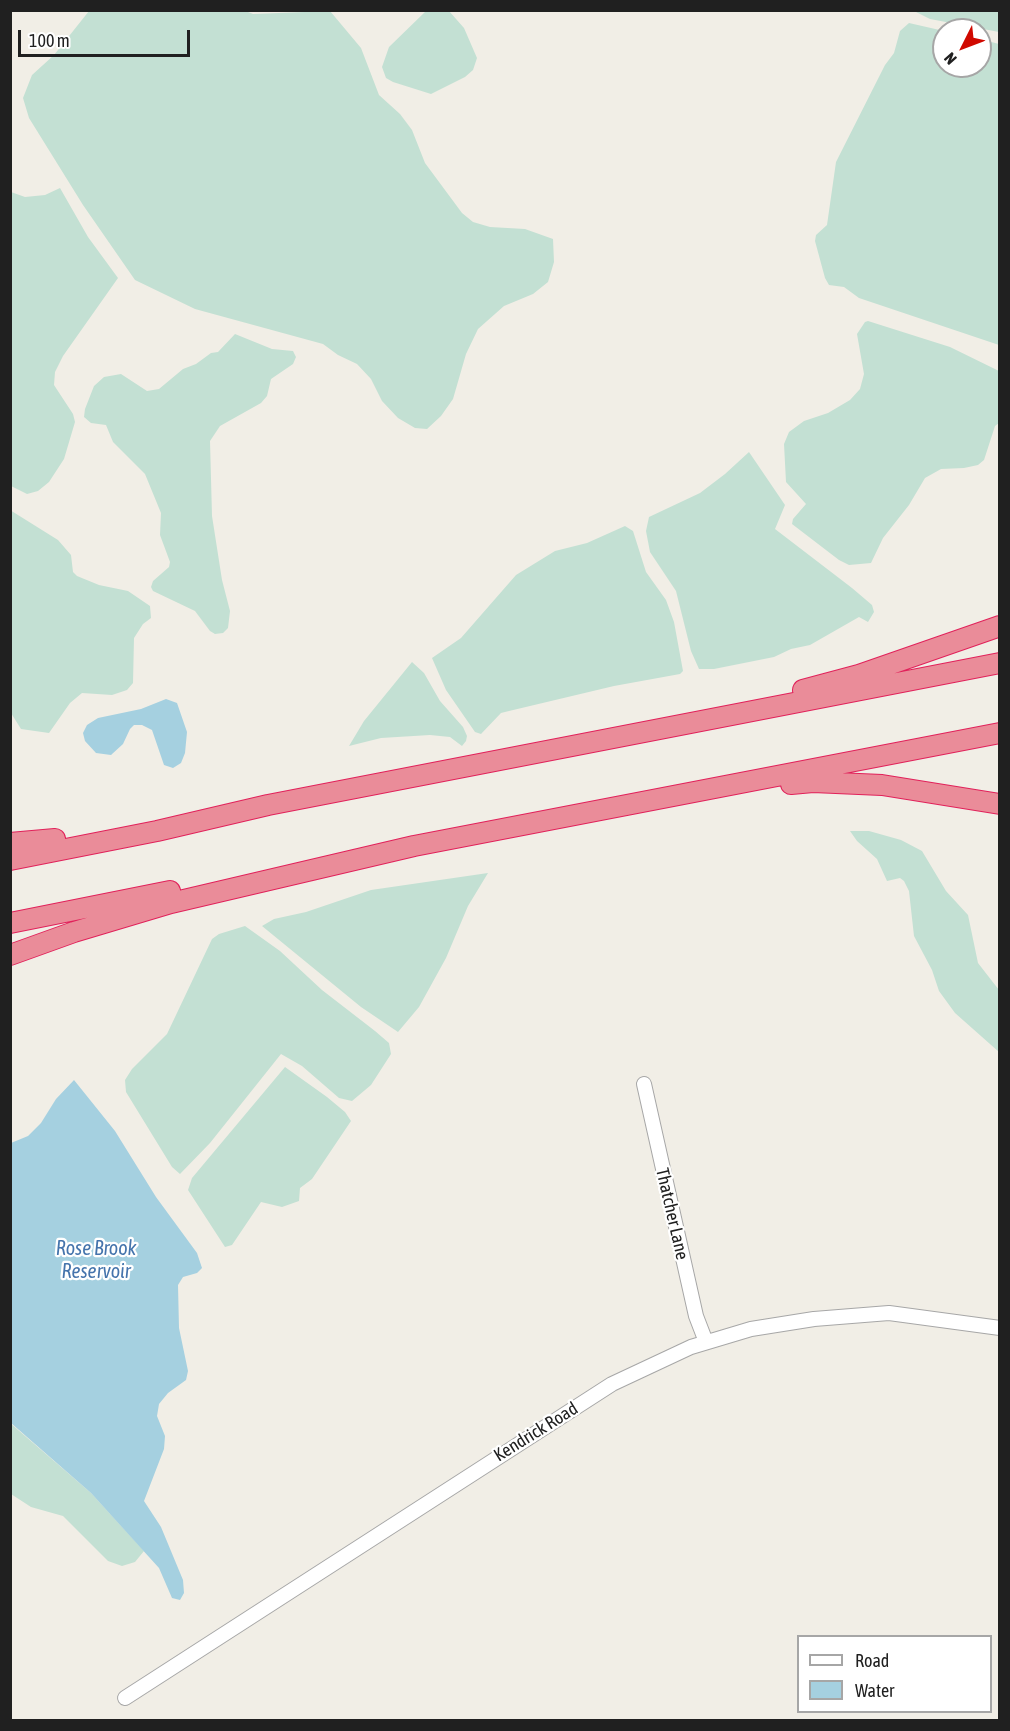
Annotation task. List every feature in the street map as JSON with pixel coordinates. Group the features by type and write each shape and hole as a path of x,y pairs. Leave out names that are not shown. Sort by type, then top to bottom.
{"highway":[{"path":"662,728 859,675 999,626"},
{"path":"10,843 60,839 268,805 999,663"},
{"path":"10,955 74,932 161,906 414,846 999,733"},
{"path":"701,790 813,782 849,783 882,785 999,804"},
{"path":"10,860 157,831 268,805"},
{"path":"10,923 171,891 265,880"}],"street":[{"name":"Thatcher Lane","path":"644,1084 696,1316 706,1342"},
{"name":"Kendrick Road","path":"125,1698 612,1384 706,1342 751,1329 814,1318 889,1313 999,1328"}],"green space":[{"path":"243,10 253,14 330,11 361,48 379,95 400,114 412,130 425,163 462,213 473,222 490,227 525,229 553,239 554,262 548,282 533,294 504,306 478,329 466,354 453,399 441,416 427,429 415,428 398,418 382,401 371,379 357,364 338,355 323,344 195,309 135,280 83,205 29,118 23,98 32,75 54,55 89,11"},
{"path":"426,11 449,11 464,28 477,58 473,70 465,77 431,94 393,82 386,78 382,67 389,47"},
{"path":"1000,11 999,32 992,31 992,18 932,19 916,12"},
{"path":"909,23 932,28 932,78 992,78 992,42 999,44 999,345 859,298 844,287 829,285 825,278 815,241 816,235 827,225 836,162 885,65 894,53 900,31"},
{"path":"60,188 88,237 118,278 63,356 55,372 54,385 73,414 75,422 64,459 49,482 38,491 27,494 11,486 11,192 25,197 45,195"},
{"path":"868,321 950,347 999,371 999,423 995,426 984,460 978,465 964,468 941,469 925,478 909,505 883,538 871,563 849,565 792,524 793,519 806,504 786,482 784,444 789,432 804,421 828,413 850,400 860,389 864,374 857,334"},
{"path":"235,334 272,349 293,351 296,357 293,364 271,379 267,396 261,403 220,426 210,441 212,516 222,580 230,611 228,628 223,633 215,634 210,631 195,611 153,591 151,587 153,581 169,567 170,562 160,535 161,513 145,474 113,442 106,425 91,423 84,417 94,386 104,377 121,374 147,391 159,389 183,369 196,364 211,353 218,352"},
{"path":"749,452 785,505 775,529 852,588 872,605 874,612 868,622 859,617 810,645 791,649 774,657 714,669 699,669 691,651 676,591 650,552 646,531 649,517 700,493"},
{"path":"10,510 58,540 71,555 73,572 77,576 99,585 128,591 150,606 151,618 143,624 134,638 133,683 127,690 112,695 82,693 70,703 49,733 21,729 11,713"},
{"path":"625,526 633,531 646,572 666,600 674,622 683,671 680,674 614,686 501,713 481,734 475,732 446,690 432,658 461,638 516,575 555,551 587,543"},
{"path":"412,662 424,673 440,701 463,727 467,736 466,741 462,746 450,737 430,735 381,738 349,746 364,721"},
{"path":"850,831 869,831 901,840 922,851 946,891 968,915 978,963 999,990 999,1052 955,1013 939,991 932,970 914,936 909,891 904,881 900,878 887,881 877,859 857,841"},
{"path":"488,873 468,906 446,958 419,1007 398,1032 361,1007 262,926 274,919 306,912 371,890"},
{"path":"245,926 280,951 322,990 389,1043 391,1054 371,1085 352,1101 339,1098 302,1066 281,1054 210,1143 180,1174 172,1167 126,1092 125,1080 132,1069 167,1034 212,939 219,934"},
{"path":"285,1067 327,1097 345,1112 351,1121 312,1179 300,1188 299,1201 282,1207 261,1202 232,1245 225,1247 188,1190 192,1178"},
{"path":"10,1423 91,1493 144,1551 135,1562 122,1566 108,1561 63,1516 31,1507 11,1494"}],"water":[{"path":"166,699 177,703 187,732 185,753 181,763 173,768 164,765 152,730 142,725 134,725 123,744 111,755 96,753 85,741 83,733 87,725 98,718 141,709"},
{"name":"Rose Brook Reservoir","path":"74,1080 115,1131 156,1197 197,1253 202,1268 197,1273 183,1277 178,1285 179,1328 188,1371 186,1380 168,1393 159,1404 157,1416 165,1436 164,1449 144,1501 161,1527 183,1580 184,1593 180,1600 172,1598 159,1568 91,1493 11,1423 11,1143 28,1136 41,1123 56,1099"}]}
